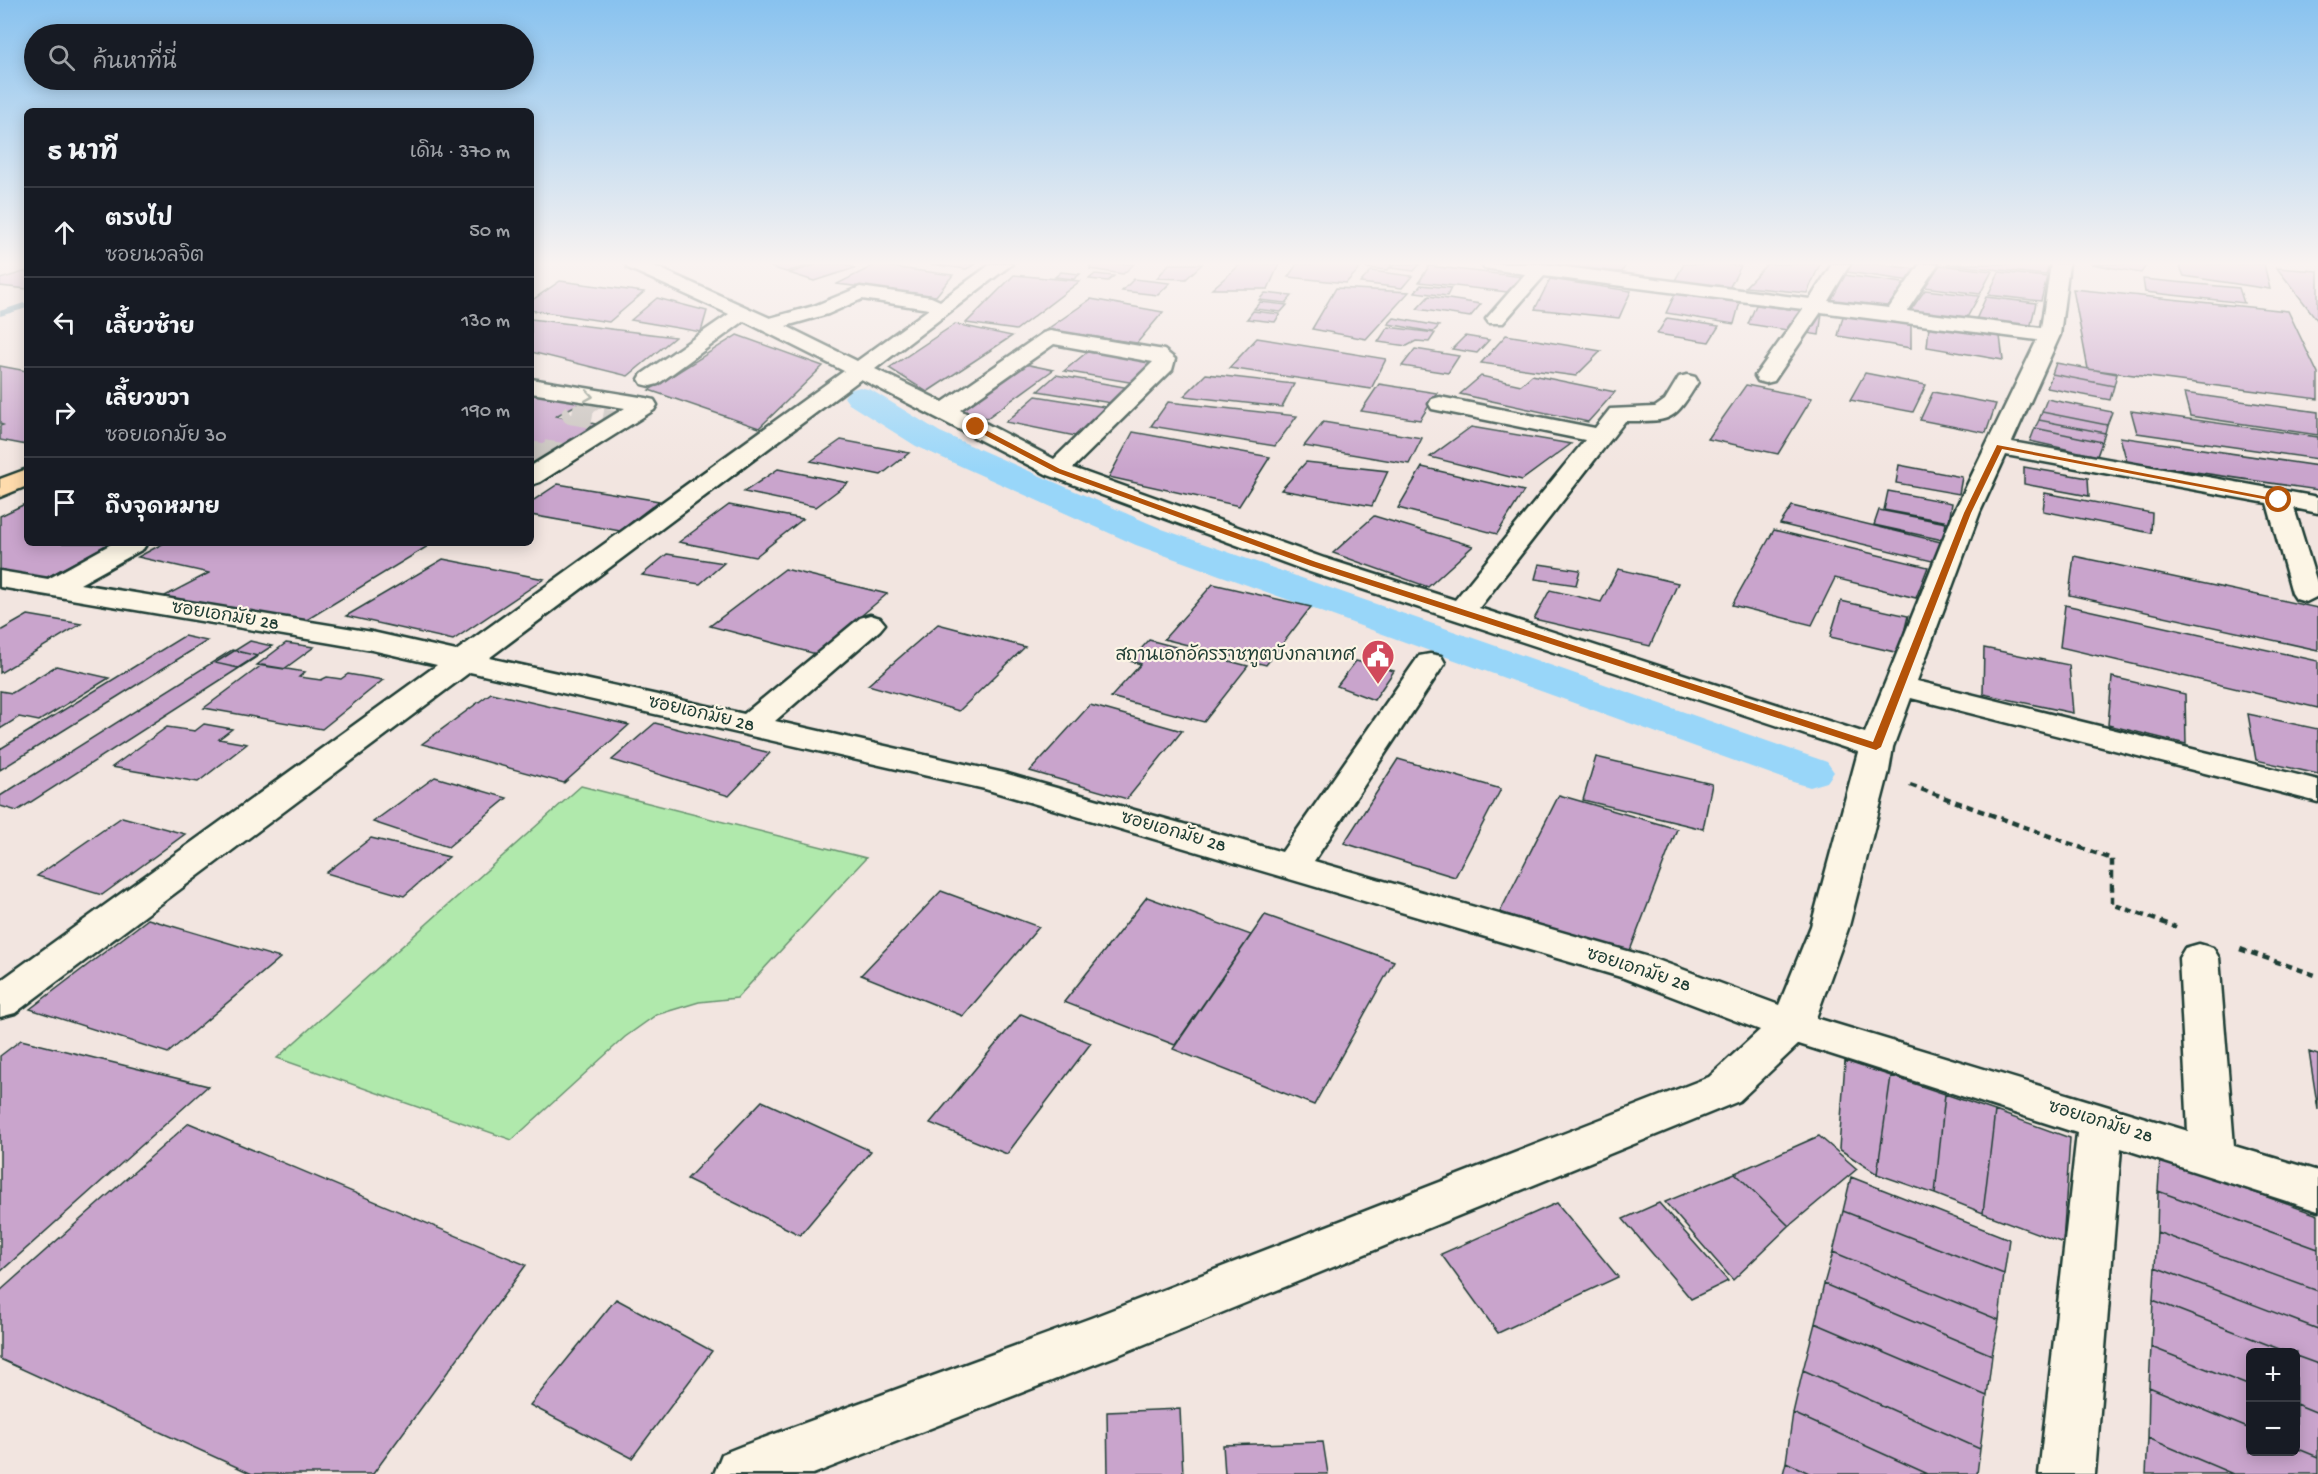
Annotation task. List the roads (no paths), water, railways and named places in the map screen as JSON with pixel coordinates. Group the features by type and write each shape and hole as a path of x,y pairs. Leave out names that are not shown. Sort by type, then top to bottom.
{"main road":[{"path":"0,489 24,477"}],"street":[{"path":"650,379 715,333"},
{"path":"783,333 1057,470 1314,564 1461,612 1874,759"},
{"path":"0,1002 908,333"},
{"path":"1766,376 1796,333"},
{"path":"742,1474 1100,1338 1724,1089 1792,1026 1830,926 1874,759 1900,687 1968,513 2050,335 2033,333"},
{"path":"943,412 1050,337 1156,355 1164,359 1164,365 1057,470"},
{"path":"1461,612 1600,436 1621,413 1661,414 1673,404 1687,382"},
{"path":"534,386 646,405 534,475"},
{"path":"1440,404 1600,436"},
{"path":"1999,447 2279,500 2318,505"},
{"path":"2279,500 2306,593"},
{"path":"52,588 129,546"},
{"name":"ซอยเอกมัย 28","path":"0,579 372,641 992,780 1638,968 1792,1026 2318,1191"},
{"path":"750,726 870,624"},
{"path":"1291,867 1430,663"},
{"path":"1900,687 2318,791"},
{"path":"2203,944 2212,1158"},
{"path":"2067,1474 2101,1123"}],"waterway":[{"path":"860,397 928,439 1149,537 1810,772"}],"tunnel":[{"path":"598,397 572,414 619,422"},
{"path":"534,452 553,455"},
{"path":"543,454 564,457"}],"place":[{"name":"สถานเอกอัครราชทูตบังกลาเทศ","path":"1378,685"}]}
